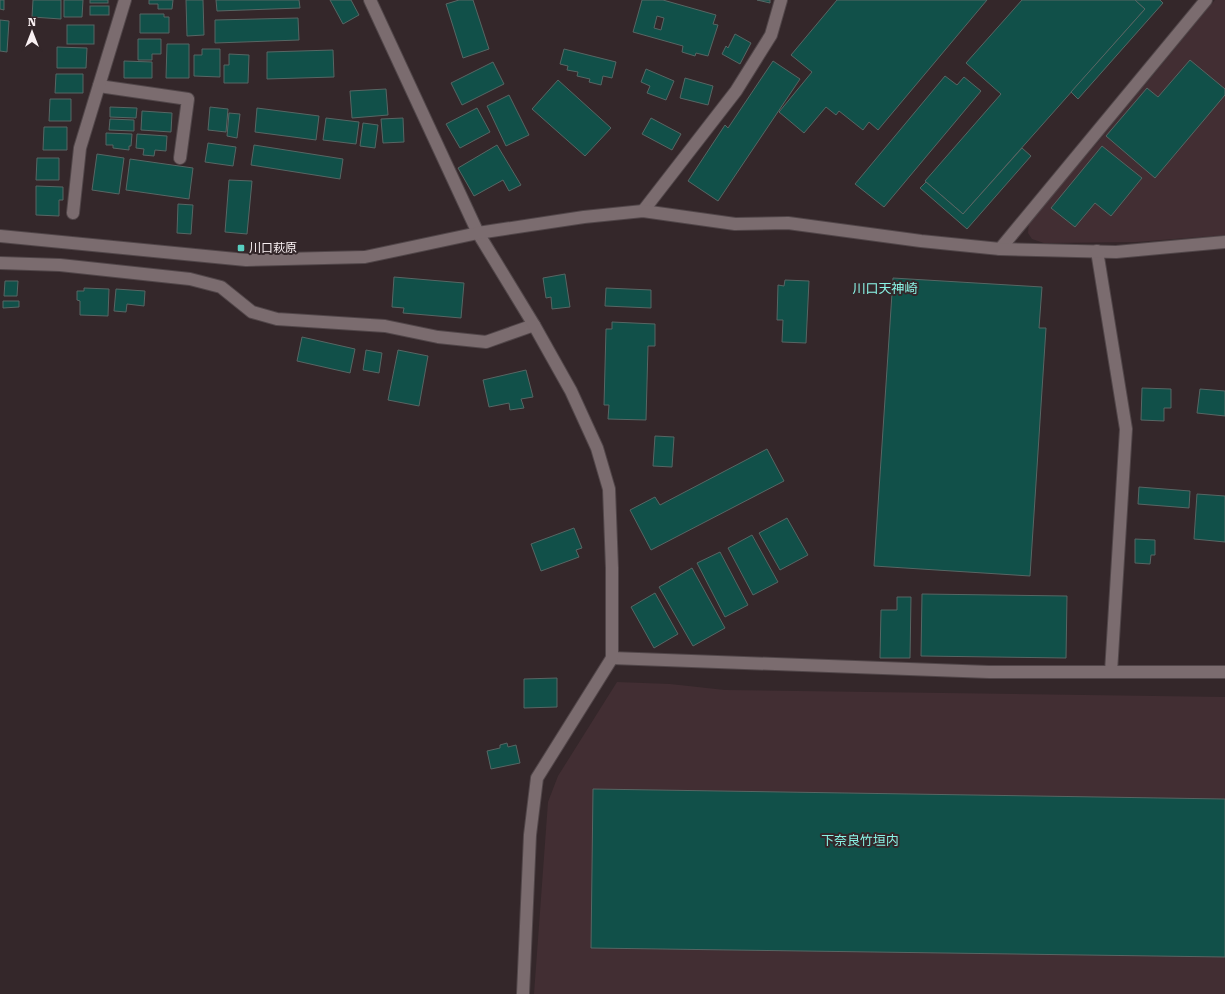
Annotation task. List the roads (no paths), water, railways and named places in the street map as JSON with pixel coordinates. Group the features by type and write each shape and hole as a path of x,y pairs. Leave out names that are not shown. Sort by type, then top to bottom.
{"street":[{"path":"73,213 80,148 125,0"},
{"path":"370,0 478,233 534,325 571,391 594,441 609,489 612,568 612,658 537,778 530,835 523,994"},
{"path":"643,211 736,91 771,35 781,0"},
{"path":"1000,249 1206,0"},
{"path":"99,86 188,99 180,158"},
{"path":"0,236 246,260 366,257 478,233 584,217 643,211 735,224 788,223 921,241 1000,249 1116,252 1225,242"},
{"path":"1097,252 1126,429 1111,672"},
{"path":"0,263 60,265 190,279 221,287 252,312 278,319 385,326 438,337 486,342 534,325"},
{"path":"612,658 990,672 1225,672"}],"place":[{"name":"川口萩原","path":"241,248"}],"district":[{"name":"川口天神崎","path":"885,288"},
{"name":"下奈良竹垣内","path":"860,840"}]}
